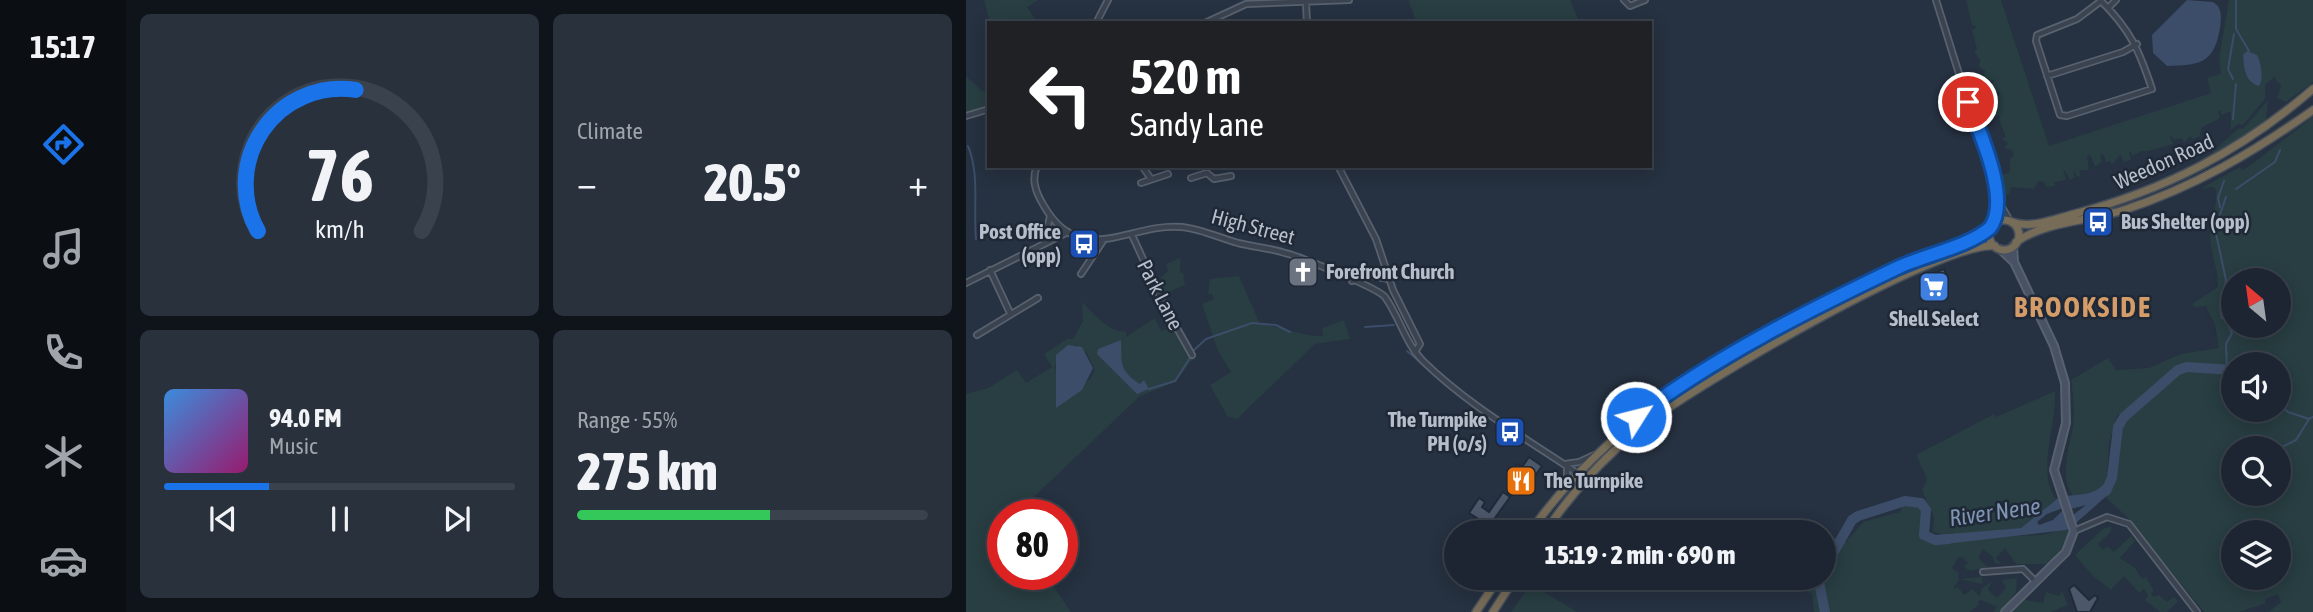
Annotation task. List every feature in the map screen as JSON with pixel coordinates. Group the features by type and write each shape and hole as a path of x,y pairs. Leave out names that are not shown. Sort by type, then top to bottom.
{"highway":[{"name":"Weedon Road","path":"2011,222 2032,224 2119,202 2166,185 2241,145 2313,89"},
{"name":"Weedon Road","path":"2015,244 2030,233 2121,211 2191,184 2249,154 2313,110"},
{"path":"1539,520 1567,483 1648,407 1736,352 1900,266 2003,220 2011,222 2018,230 2015,244 1998,248 1978,247 1913,272 1761,351 1663,411 1629,437 1588,477 1554,520"},
{"path":"1992,226 1989,238 1998,248"},
{"path":"1476,612 1491,590"},
{"path":"1493,612 1507,590"}],"street":[{"path":"1097,21 1108,0"},
{"path":"1209,21 1246,4 1349,0"},
{"path":"1624,0 1630,6 1645,0"},
{"path":"1936,0 1999,202 2011,222"},
{"path":"2108,8 2116,0"},
{"path":"2100,1 2129,31 2137,44 2152,89 2067,116 2057,111 2036,41 2037,35 2077,19 2100,1"},
{"path":"1306,3 1307,21"},
{"path":"2047,75 2123,52 2137,44"},
{"path":"966,116 987,109"},
{"name":"High Street","path":"1037,168 1035,186 1050,215 1068,232 1085,239 1102,241 1169,227 1192,228 1242,244 1284,252 1377,289 1384,295 1415,352"},
{"path":"1143,168 1151,179"},
{"path":"1206,168 1214,179 1231,176"},
{"path":"1339,168 1379,245 1388,279 1420,344 1415,352 1472,400 1577,473 1588,477"},
{"path":"1191,178 1207,173"},
{"path":"1141,183 1168,174"},
{"path":"1992,226 1999,202"},
{"path":"1044,244 1050,215"},
{"path":"966,283 1068,232"},
{"name":"Park Lane","path":"1132,235 1164,306 1192,355"},
{"path":"1081,274 1102,241"},
{"path":"2014,262 2015,244"},
{"path":"1998,248 2014,262 2054,346 2065,383 2066,423 2054,464 2061,497 2074,528 2066,552 2005,612"},
{"path":"990,270 1010,313"},
{"path":"1352,281 1357,273 1388,279"},
{"path":"977,335 1038,298"},
{"path":"1565,465 1594,455"},
{"path":"1565,465 1567,483"},
{"path":"2074,528 2107,517 2129,524 2197,612"},
{"path":"1983,572 1991,574 2023,569 2035,581"}],"green space":[{"path":"984,0 1039,0 1027,7 1037,21 989,21"},
{"path":"1408,0 1570,0 1579,21 1416,21"},
{"path":"1966,0 2001,0 2049,146 2211,93 2207,78 2221,74 2219,59 2229,0 2313,0 2313,82 2286,102 2277,98 2281,86 2274,77 2265,85 2265,99 2243,125 2238,124 2231,130 2231,111 2222,115 2220,110 2220,118 2201,128 2200,136 2193,139 2190,136 2184,143 2182,138 2174,140 2170,135 2173,144 2141,151 2133,156 2129,150 2131,160 2124,162 2120,155 2112,165 2110,161 2106,162 2103,154 2100,155 2102,162 2095,167 2090,155 2087,156 2089,170 2079,170 2081,176 2077,177 2073,169 2075,177 2070,180 2063,168 2066,180 2054,182 2055,186 2047,187 2044,182 2038,181 2034,189 2011,187 2009,194 2005,195 1999,176 2010,172 2010,159 2014,156 2012,150 2004,148 2008,143 2002,139 2006,137 1999,119 2001,115 1995,117 1990,101 2000,95 1999,92 1991,94 1988,89 1995,80 1983,81 1985,71 1979,67 1980,60 1974,52 1977,49 1972,30 1977,27 1972,25"},
{"path":"966,76 982,91 987,90 987,105 966,113"},
{"path":"2268,100 2266,120 2215,158 2212,152 2239,128 2243,129"},
{"path":"2313,117 2313,612 2269,612 2281,602 2278,594 2265,599 2266,603 2239,612 2204,612 2127,517 2105,497 2114,486 2118,427 2130,410 2148,395 2117,416 2109,443 2107,481 2091,493 2072,495 2066,478 2066,460 2074,420 2071,380 2108,358 2116,370 2149,368 2181,354 2219,348 2215,325 2206,306 2194,307 2192,304 2218,287 2210,236 2216,190 2213,187 2200,189 2240,167 2242,170 2248,167"},
{"path":"1180,258 1180,273 1183,273 1185,285 1164,294 1160,284 1164,282 1161,277 1168,271 1166,264"},
{"path":"1239,276 1260,324 1323,336 1322,328 1344,320 1350,339 1315,344 1237,419 1227,416 1210,385 1231,372 1218,351 1202,304 1214,299 1212,294 1208,294 1210,279"},
{"path":"1082,302 1107,325 1126,332 1126,337 1155,318 1161,331 1173,326 1189,354 1196,359 1190,362 1176,382 1140,396 1032,499 987,499 987,590 1056,590 1071,612 966,612 966,394 988,388 1017,370 1026,383 1052,367 1044,354 1067,339 1073,339 1083,321","holes":["1075,345 1087,353 1095,370 1090,379 1056,407 1058,393 1055,365"]},
{"path":"2055,391 2047,462 2050,488 2056,499 2021,528 1946,535 1933,532 1934,517 1922,490 1927,479 1916,455 1994,414 1996,417"},
{"path":"1914,500 1922,505 1925,517 1922,531 1937,540 1937,545 1987,537 2042,535 2071,527 2068,541 2049,564 2016,564 2005,548 1996,558 2001,563 1995,564 1993,557 1983,549 1978,558 1988,567 1970,571 1964,567 1968,563 1962,557 1958,558 1952,568 1959,573 1958,579 1982,577 1982,582 1987,581 1981,584 1960,579 1953,589 1958,587 1964,595 1972,589 1980,596 1981,589 1992,581 1988,590 1997,598 2006,588 2002,580 2017,578 2016,592 2001,612 1993,612 1997,607 1981,600 1979,605 1969,612 1814,612 1812,594 1804,590 1836,590 1836,538 1846,542 1863,522 1900,512 1905,501"},
{"path":"2112,526 2110,533 2098,544 2103,550 2107,546 2114,552 2131,536 2135,541 2120,558 2135,568 2142,579 2146,577 2154,591 2151,594 2154,597 2159,595 2167,602 2174,597 2178,601 2167,612 2160,612 2145,600 2148,595 2144,589 2139,593 2124,576 2111,590 2092,575 2075,555 2103,529"},
{"path":"1527,590 1541,590 1577,612 1511,612"},
{"path":"2062,591 2068,605 2051,612 2010,612 2025,597 2025,600 2043,603 2046,592 2059,596"}],"water":[{"path":"2187,0 2213,2 2218,6 2221,19 2217,40 2214,49 2204,60 2188,65 2167,66 2153,53 2152,35"},
{"path":"2247,51 2257,55 2261,66 2259,86 2246,74 2243,55"},
{"path":"1121,340 1125,370 1140,384 1144,380 1149,389 1137,394 1097,354 1098,349"},
{"path":"1068,345 1082,347 1093,368 1082,390 1056,408 1056,355"},
{"path":"2107,481 2114,483 2111,492 2076,523 2073,515 2086,505 2071,509 2064,496 2092,492"},
{"path":"2058,498 2063,508 2047,514 2037,522 2039,525 2053,520 2064,509 2071,527 2066,530 1936,545 1937,535 2021,528"}],"building":[{"path":"1944,269 1948,279 1942,281 1938,290 1930,292 1928,279 1935,282 1932,274"},
{"name":"The Turnpike","path":"1529,457 1542,466 1522,494 1508,485 1513,478 1509,475 1517,464 1522,467"},
{"path":"1503,492 1510,497 1495,518 1498,520 1480,520 1469,513 1479,498 1485,502 1482,507 1489,512"},
{"path":"2074,585 2089,600 2095,595 2098,598 2090,612 2077,612 2069,589"}],"waterway":[{"path":"2236,0 2236,29 2249,51"},
{"path":"2233,79 2228,69 2234,34"},
{"path":"2233,119 2236,84"},
{"path":"968,146 974,168 976,239"},
{"path":"2236,189 2275,162 2280,150"},
{"path":"2220,207 2218,198 2224,181"},
{"path":"2223,268 2215,229 2226,197"},
{"path":"2221,302 2221,312"},
{"path":"1193,351 1206,339 1252,323 1276,325 1290,332"},
{"path":"1365,327 1394,325"},
{"path":"2226,352 2229,338"},
{"path":"1407,351 1454,391"},
{"path":"1149,389 1175,381 1190,358"},
{"name":"River Nene","path":"2106,491 2112,478 2118,427 2124,417 2178,370 2187,367 2221,369"},
{"path":"2291,413 2309,419"},
{"path":"2291,442 2296,440 2313,417"},
{"path":"1498,423 1507,430"},
{"name":"River Nene","path":"1836,548 1852,520 1905,501 1921,503 1926,510 1924,535 1935,540 1949,539"},
{"name":"River Nene","path":"1820,590 1825,612"}],"place":[{"name":"Bus Shelter (opp)","path":"2098,222"},
{"name":"Post Office (opp)","path":"1084,244"},
{"name":"Forefront Church","path":"1303,272"},
{"name":"Shell Select","path":"1934,287"},
{"name":"The Turnpike PH (o/s)","path":"1510,432"},
{"name":"The Turnpike","path":"1521,481"}],"district":[{"name":"BROOKSIDE","path":"2083,307"}],"route":[{"path":"1636,417 1678,387 1736,352 1815,309 1900,266 1985,233 1996,219 1999,198 1968,102"}]}
